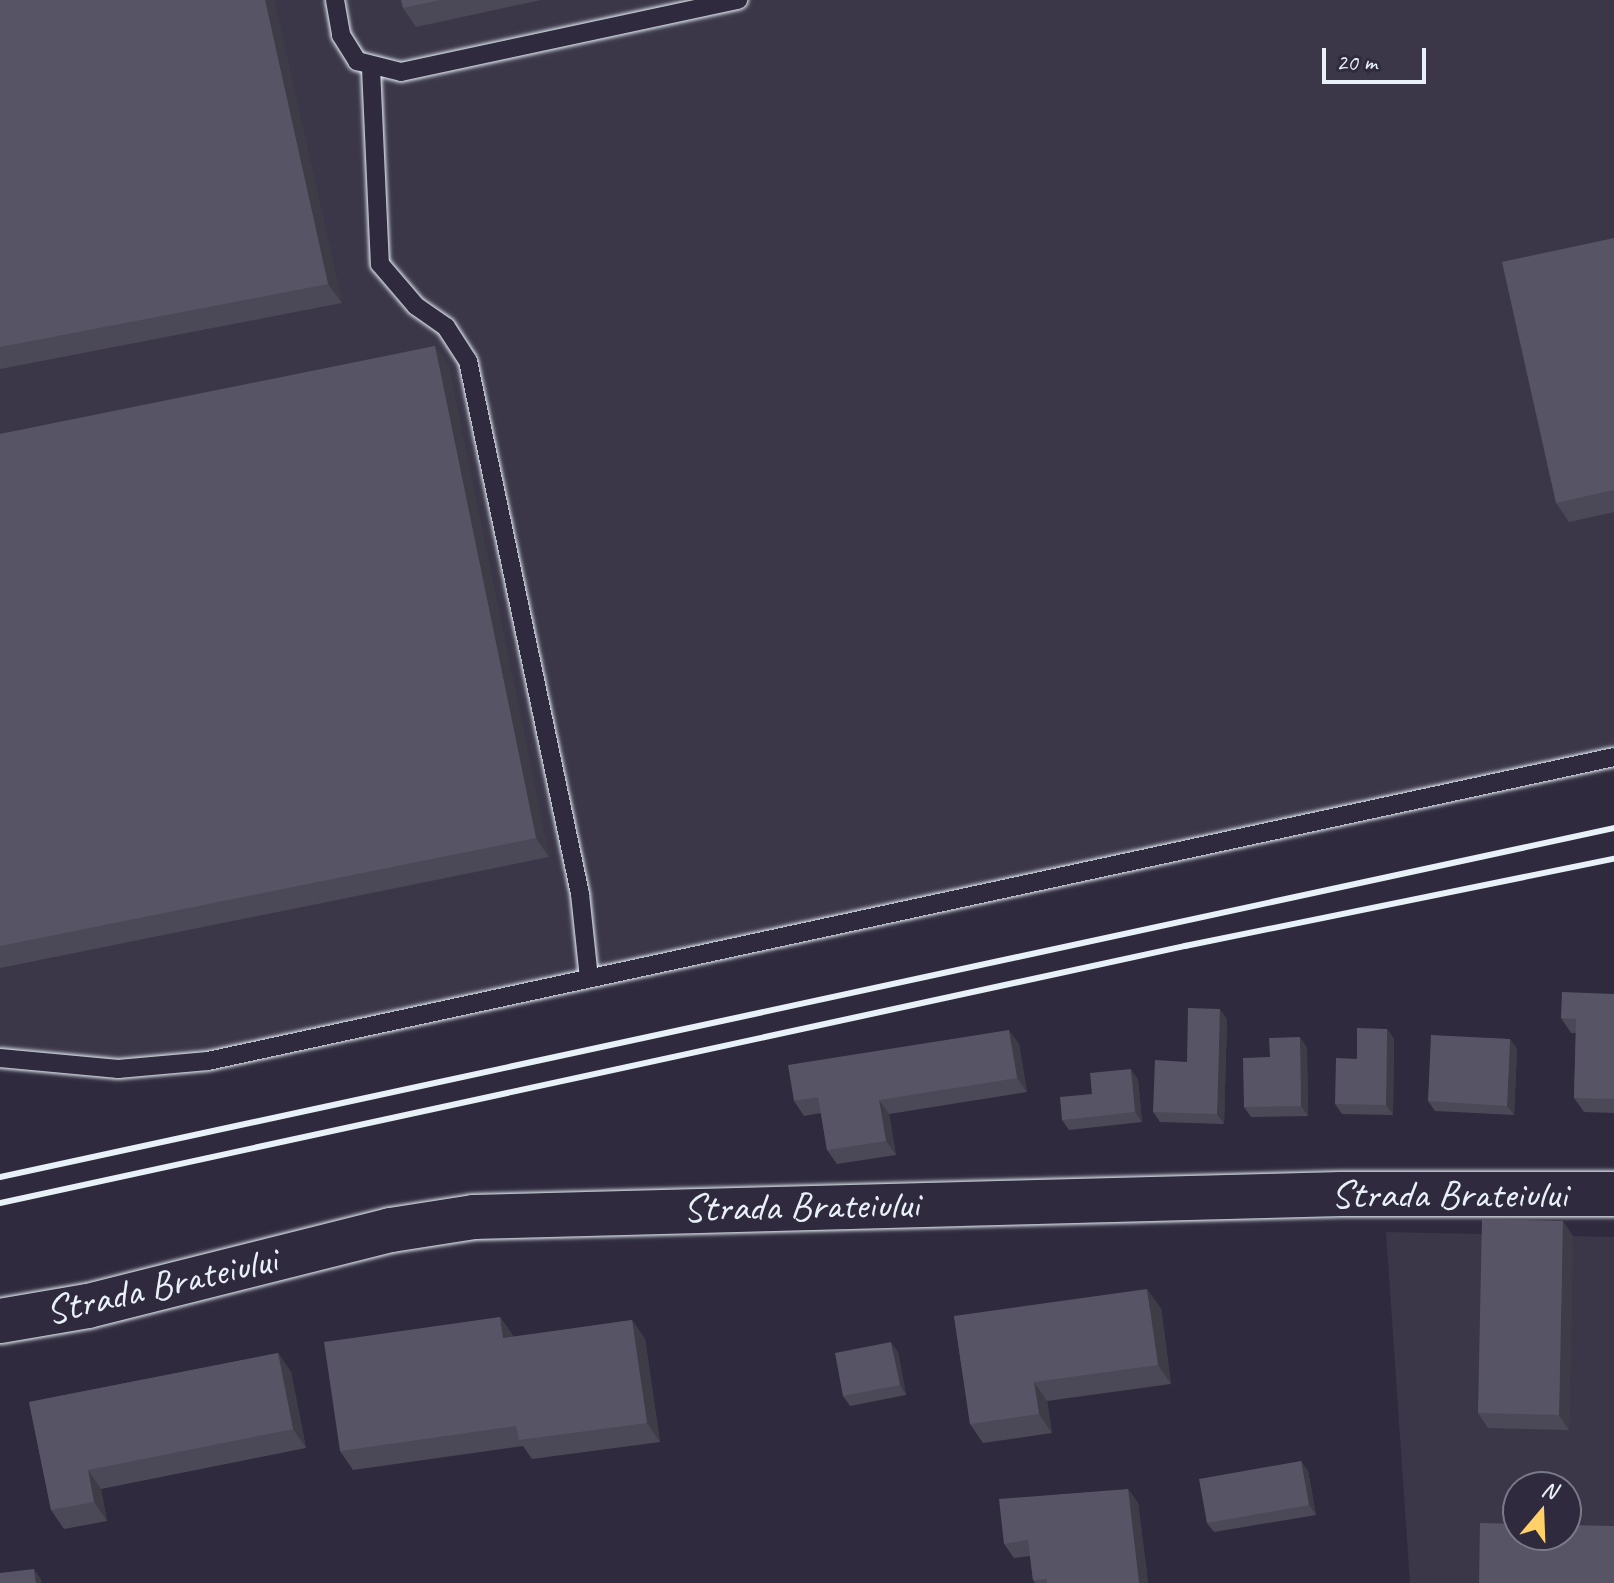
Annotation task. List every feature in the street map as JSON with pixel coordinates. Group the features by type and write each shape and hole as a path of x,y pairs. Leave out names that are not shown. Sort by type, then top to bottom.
{"main road":[{"name":"Strada Brateiului","path":"0,1321 88,1306 391,1230 474,1217 1342,1194 1614,1194"}],"lane":[{"path":"335,0 341,35 357,61 371,68 401,72 738,0"},
{"path":"371,68 380,264 416,306 446,327 468,361 580,894 589,978"},
{"path":"0,1058 118,1069 208,1061 1614,757"}],"shaded area":[{"path":"0,0 1614,0 1614,757 208,1061 118,1069 0,1058"},
{"path":"1386,1232 1614,1237 1614,1583 1410,1583"}],"building":[{"path":"0,0 265,0 328,284 0,347"},
{"path":"401,0 440,0 403,8"},
{"path":"1614,238 1614,490 1556,503 1502,262"},
{"path":"435,346 536,838 0,946 0,434"},
{"path":"1562,992 1614,994 1614,1099 1574,1098 1576,1019 1561,1018"},
{"path":"1188,1008 1220,1009 1217,1114 1153,1112 1155,1060 1187,1062"},
{"path":"1357,1028 1387,1029 1386,1105 1335,1104 1336,1058 1357,1059"},
{"path":"1009,1030 1017,1078 879,1100 886,1141 827,1150 818,1097 794,1101 788,1065"},
{"path":"1431,1035 1510,1039 1507,1106 1428,1101"},
{"path":"1300,1037 1301,1106 1244,1107 1243,1058 1270,1057 1269,1038"},
{"path":"1131,1069 1135,1112 1062,1120 1060,1097 1092,1094 1090,1073"},
{"path":"1482,1219 1563,1221 1559,1415 1478,1413"},
{"path":"1147,1289 1158,1365 1034,1382 1039,1414 970,1424 954,1316"},
{"path":"500,1317 503,1338 632,1320 647,1423 519,1440 516,1426 340,1451 324,1342"},
{"path":"891,1342 900,1385 843,1396 835,1353"},
{"path":"278,1353 293,1429 88,1470 94,1502 51,1510 29,1402"},
{"path":"1301,1461 1309,1505 1207,1523 1199,1479"},
{"path":"1128,1489 1139,1583 1047,1583 1047,1579 1033,1580 1028,1540 1004,1544 999,1499"},
{"path":"1480,1523 1502,1524 1502,1551 1582,1551 1582,1525 1614,1526 1614,1583 1479,1583"},
{"path":"34,1569 36,1583 0,1583 0,1573"}],"railway":[{"path":"0,1177 1614,828"},
{"path":"0,1203 1185,946 1614,859"}]}
